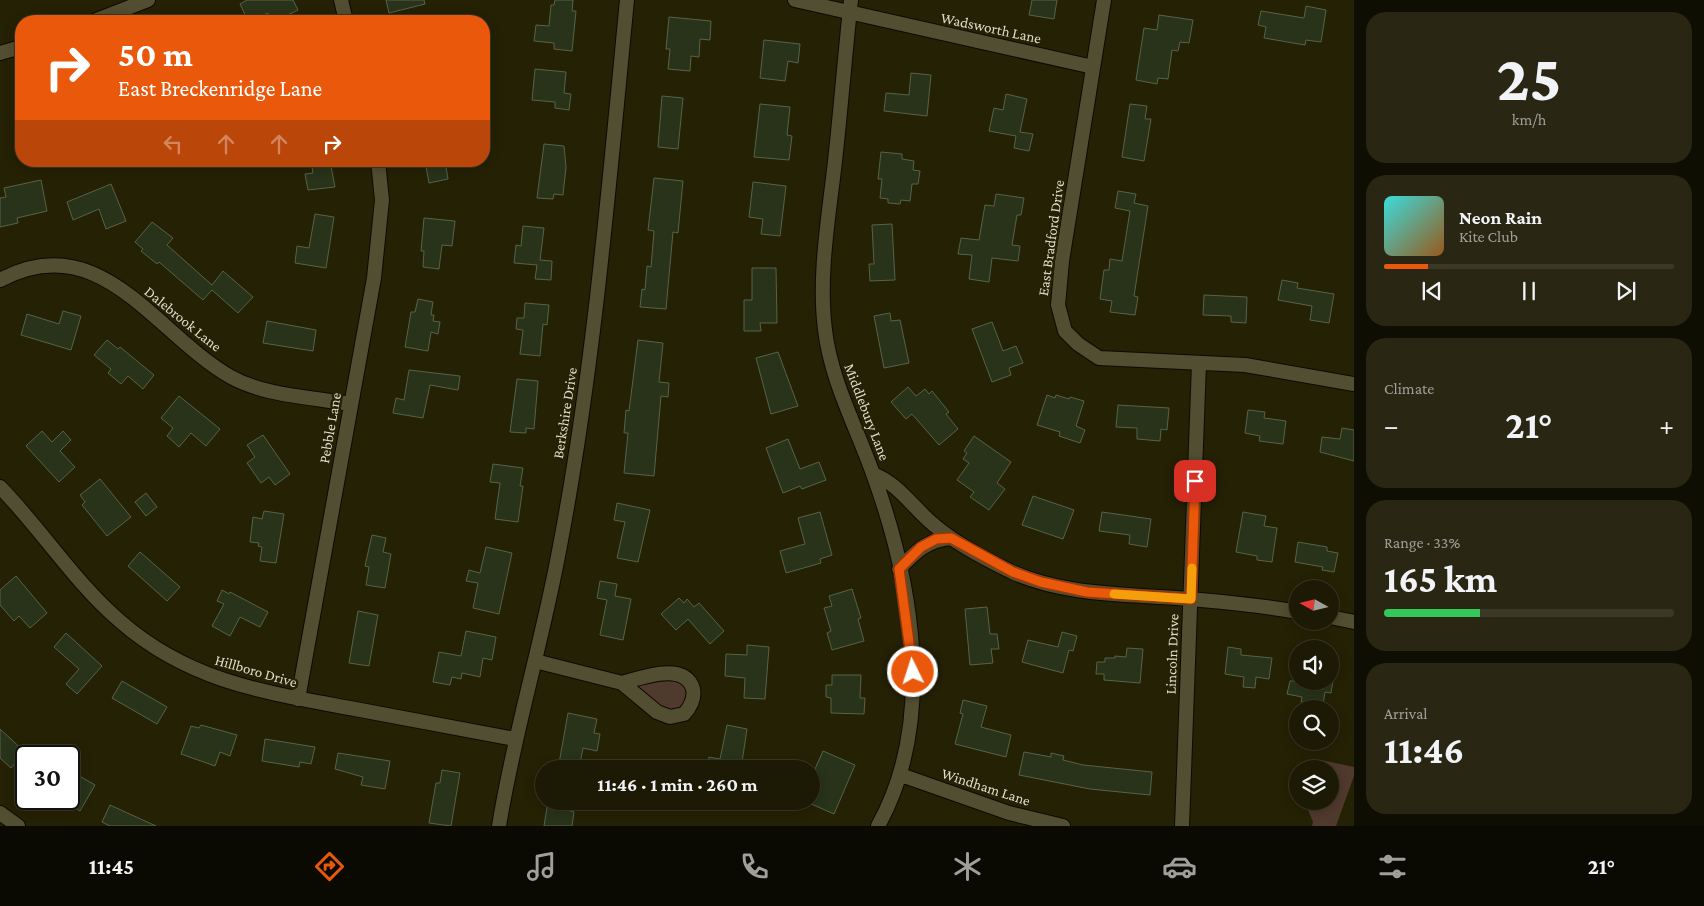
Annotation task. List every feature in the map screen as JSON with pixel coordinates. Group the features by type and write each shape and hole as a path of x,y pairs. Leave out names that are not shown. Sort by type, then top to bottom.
{"street":[{"path":"109,15 148,0"},
{"path":"341,0 345,15"},
{"name":"Berkshire Drive","path":"499,826 515,739 535,661 559,550 583,406 596,310 627,0"},
{"name":"Wadsworth Lane","path":"795,0 850,7 1093,67"},
{"name":"East Bradford Drive","path":"1104,0 1062,261 1058,305 1066,330 1078,344 1099,358 1245,365 1354,384"},
{"name":"Middlebury Lane","path":"850,7 823,270 825,330 840,393 873,474 887,517 899,569 910,636 914,686 912,726 901,774 878,826"},
{"path":"0,53 15,48"},
{"name":"Pebble Lane","path":"298,699 380,236 382,200 379,167"},
{"name":"Dalebrook Lane","path":"0,280 24,268 42,264 58,264 91,271 118,287 214,365 232,377 278,392 350,404"},
{"name":"Lincoln Drive","path":"1182,826 1199,363"},
{"path":"873,474 888,480 933,524 951,538 1013,572 1041,582 1087,592 1191,599 1256,605 1289,610"},
{"name":"Hillboro Drive","path":"0,487 100,602 122,623 153,646 194,669 222,681 298,699 515,739"},
{"path":"899,569 921,547 936,539 951,538"},
{"path":"1339,620 1354,622"},
{"path":"535,661 622,683 664,715 677,717 684,714 691,704 692,686 683,676 668,674 622,683"},
{"name":"Windham Lane","path":"901,774 1009,813 1063,826"},
{"path":"0,813 18,826"}],"shaded area":[{"path":"672,680 682,682 688,692 684,707 673,711 660,706 636,689 639,685"},
{"path":"1339,764 1354,767 1354,776 1336,826 1312,826 1313,822 1308,810 1339,810"}],"building":[{"path":"247,0 293,0 298,10 288,15 269,15 268,13 263,15 245,15 240,4"},
{"path":"386,0 424,0 425,4 389,13"},
{"path":"555,0 573,0 572,11 576,11 572,51 554,49 554,43 534,41 536,25 549,26 551,5 554,5"},
{"path":"1032,0 1057,0 1054,19 1029,15"},
{"path":"1306,6 1326,10 1321,42 1306,40 1305,45 1264,38 1266,27 1258,25 1261,11 1304,18"},
{"path":"1159,15 1193,20 1189,43 1180,42 1178,51 1172,50 1168,79 1158,78 1157,84 1136,80 1144,28 1157,30"},
{"path":"669,17 711,21 710,40 700,39 699,57 691,56 690,71 668,69 670,49 666,49"},
{"path":"764,40 800,44 798,63 788,61 785,81 760,78"},
{"path":"535,69 566,72 564,93 571,94 569,110 555,108 555,102 532,100"},
{"path":"911,73 931,75 927,116 884,111 886,93 909,95"},
{"path":"1006,94 1027,99 1020,132 1033,134 1029,151 1014,148 1016,136 989,131 994,108 1003,110"},
{"path":"662,96 683,98 678,149 658,147"},
{"path":"760,104 790,107 787,135 792,136 789,160 754,157"},
{"path":"1130,104 1147,106 1145,119 1151,119 1144,161 1122,157"},
{"path":"544,144 564,146 566,167 563,195 554,194 553,199 537,198"},
{"path":"881,152 902,154 902,159 914,161 913,170 920,171 918,184 912,184 910,201 901,200 900,204 888,203 888,199 880,198 882,179 878,179"},
{"path":"312,167 331,167 335,187 308,190 305,174 313,173"},
{"path":"426,167 446,167 448,179 429,183"},
{"path":"654,178 683,181 678,233 673,232 666,309 640,307 642,289 645,290 647,266 651,267 654,231 648,230"},
{"path":"41,180 47,211 17,218 18,223 0,227 0,198 6,197 4,188"},
{"path":"753,182 786,186 780,236 761,234 763,219 749,217"},
{"path":"111,184 126,221 106,229 99,209 73,220 67,202"},
{"path":"1118,191 1136,194 1134,203 1148,206 1134,296 1138,297 1135,315 1110,312 1112,301 1100,299 1104,270 1109,270 1110,259 1122,261 1130,211 1115,208"},
{"path":"996,194 1024,198 1021,215 1017,215 1012,245 1020,246 1018,261 992,258 989,282 969,279 972,255 958,254 961,238 979,240 985,205 994,206"},
{"path":"315,214 334,217 326,268 295,263 297,246 309,248"},
{"path":"424,218 455,221 452,246 442,245 439,269 423,267 424,251 421,251"},
{"path":"152,222 173,238 167,245 212,285 223,271 253,297 238,313 212,290 203,300 159,262 157,264 141,251 143,249 135,242"},
{"path":"892,224 895,280 870,281 869,264 874,264 872,225"},
{"path":"523,226 544,228 540,260 552,261 551,280 535,279 537,265 514,263 516,245 521,246"},
{"path":"752,268 776,268 777,323 760,323 761,331 744,331 744,300 752,300"},
{"path":"1282,280 1298,283 1297,288 1334,294 1329,323 1310,320 1312,306 1278,300"},
{"path":"1204,295 1247,297 1246,323 1231,322 1231,316 1203,315"},
{"path":"418,299 433,302 431,315 434,315 433,321 440,322 438,334 431,332 428,351 405,347 411,312 415,312"},
{"path":"525,303 549,305 547,325 543,324 540,356 520,354 523,330 516,329 517,318 524,318"},
{"path":"63,311 81,316 71,350 21,335 27,314 59,324"},
{"path":"890,313 891,321 900,320 909,363 884,368 874,316"},
{"path":"267,321 316,330 313,351 263,343"},
{"path":"992,322 1003,351 1016,346 1023,363 1009,368 1011,375 992,382 972,329"},
{"path":"107,340 118,349 120,347 154,375 143,389 128,376 121,384 108,373 111,369 94,355"},
{"path":"638,340 663,343 659,382 669,383 668,397 661,396 654,476 624,473 628,433 624,433 626,410 629,411"},
{"path":"778,352 798,406 771,414 756,358"},
{"path":"409,370 460,376 458,390 430,385 423,418 393,413 396,398 404,400"},
{"path":"517,379 538,381 534,429 526,428 526,433 510,432"},
{"path":"908,387 916,396 925,389 929,394 932,391 949,412 946,414 958,429 939,445 912,414 906,419 891,402"},
{"path":"1047,395 1055,398 1056,395 1069,399 1070,397 1084,401 1076,426 1085,430 1080,443 1059,436 1060,432 1037,425"},
{"path":"179,396 220,429 206,446 191,433 179,447 167,436 173,428 161,418"},
{"path":"1118,405 1169,408 1167,430 1161,429 1160,441 1137,439 1137,428 1116,427"},
{"path":"1248,410 1265,412 1264,418 1286,421 1283,444 1259,441 1260,436 1245,433"},
{"path":"1342,428 1354,430 1354,461 1320,452 1322,437 1340,439"},
{"path":"42,431 52,442 63,431 71,440 60,451 75,467 59,482 26,446"},
{"path":"263,435 290,474 275,485 269,477 261,483 247,463 255,457 247,445"},
{"path":"974,436 1011,462 997,483 1005,489 989,510 970,497 974,492 957,480 969,463 963,459 967,453 964,451"},
{"path":"788,439 800,469 819,462 826,480 802,489 800,486 783,493 766,448"},
{"path":"493,464 523,468 520,486 523,486 518,522 495,519 500,483 490,482"},
{"path":"100,479 131,517 107,536 82,505 85,502 80,495"},
{"path":"146,493 157,507 146,516 135,502"},
{"path":"1033,496 1074,510 1063,539 1022,525"},
{"path":"617,503 650,510 638,562 617,558 625,522 614,520"},
{"path":"264,511 284,514 276,563 260,561 262,547 258,546 259,543 250,542 253,517 262,519"},
{"path":"820,512 832,555 820,559 821,563 786,573 780,551 805,544 798,518"},
{"path":"1102,512 1151,519 1147,547 1129,544 1130,535 1099,531"},
{"path":"1243,512 1266,516 1264,526 1277,528 1272,562 1257,560 1257,556 1236,552"},
{"path":"372,535 386,538 383,552 391,554 385,588 366,585 369,567 365,566"},
{"path":"1298,542 1327,547 1327,551 1338,553 1334,572 1322,570 1323,567 1295,562"},
{"path":"486,547 512,553 499,614 473,608 478,583 466,581 469,570 480,573"},
{"path":"140,552 180,587 167,601 128,566"},
{"path":"16,576 47,613 30,628 19,616 14,621 0,605 0,590"},
{"path":"600,581 617,584 615,596 631,599 623,640 600,635 607,600 597,598"},
{"path":"852,589 861,618 858,619 864,641 832,650 827,633 831,631 824,608 832,606 829,596"},
{"path":"222,590 229,594 230,592 268,612 260,627 240,617 230,636 212,626 224,604 217,601"},
{"path":"679,598 684,603 687,599 694,607 699,603 724,631 710,644 688,619 676,630 661,614"},
{"path":"987,607 990,634 997,634 999,649 991,649 993,663 970,665 965,609"},
{"path":"358,611 378,615 369,666 349,663"},
{"path":"466,631 496,637 492,660 483,658 480,677 462,673 461,679 452,677 450,685 433,682 439,652 461,656"},
{"path":"1062,632 1077,636 1073,651 1069,650 1063,673 1022,662 1028,640 1058,647"},
{"path":"66,633 102,666 77,694 66,684 79,669 54,647"},
{"path":"747,645 769,647 765,699 744,698 745,678 725,676 726,654 747,655"},
{"path":"1228,647 1241,649 1241,655 1272,658 1269,679 1256,677 1255,688 1243,687 1244,677 1225,674"},
{"path":"1127,648 1143,649 1140,683 1104,680 1104,674 1096,674 1097,662 1105,662 1105,658 1115,658 1115,656 1126,657"},
{"path":"832,675 861,675 860,698 865,698 864,714 831,713 831,698 826,697 826,685 832,685"},
{"path":"122,681 167,707 157,724 112,698"},
{"path":"1289,685 1289,690 1332,690 1331,693 1325,692 1324,700 1301,700 1302,697 1287,694"},
{"path":"963,700 987,706 981,727 1011,735 1006,757 955,744 963,714 960,713"},
{"path":"568,713 597,719 594,733 600,734 597,751 583,748 581,760 560,760"},
{"path":"201,725 237,735 230,756 220,752 215,766 181,754 191,726 199,728"},
{"path":"727,725 747,729 742,760 708,760 709,757 720,759"},
{"path":"0,729 17,745 15,745 15,763 11,768 0,758"},
{"path":"265,739 315,747 311,764 300,762 299,767 262,761"},
{"path":"823,751 855,765 834,814 820,808 819,760"},
{"path":"1024,752 1051,757 1051,753 1064,756 1063,760 1083,765 1152,772 1150,795 1090,789 1019,775"},
{"path":"338,753 390,761 385,789 361,785 363,777 335,769"},
{"path":"442,770 460,773 451,826 429,823 436,783 440,783"},
{"path":"80,776 95,785 80,811 78,810 80,810"},
{"path":"110,805 156,826 110,826 102,822"},
{"path":"547,810 574,812 572,826 544,826"}],"slow traffic":[{"path":"1114,594 1191,599 1192,568"}],"route":[{"path":"913,672 905,599 899,569 921,547 936,539 951,538 1013,572 1062,588 1087,592 1191,599 1195,481"}]}
